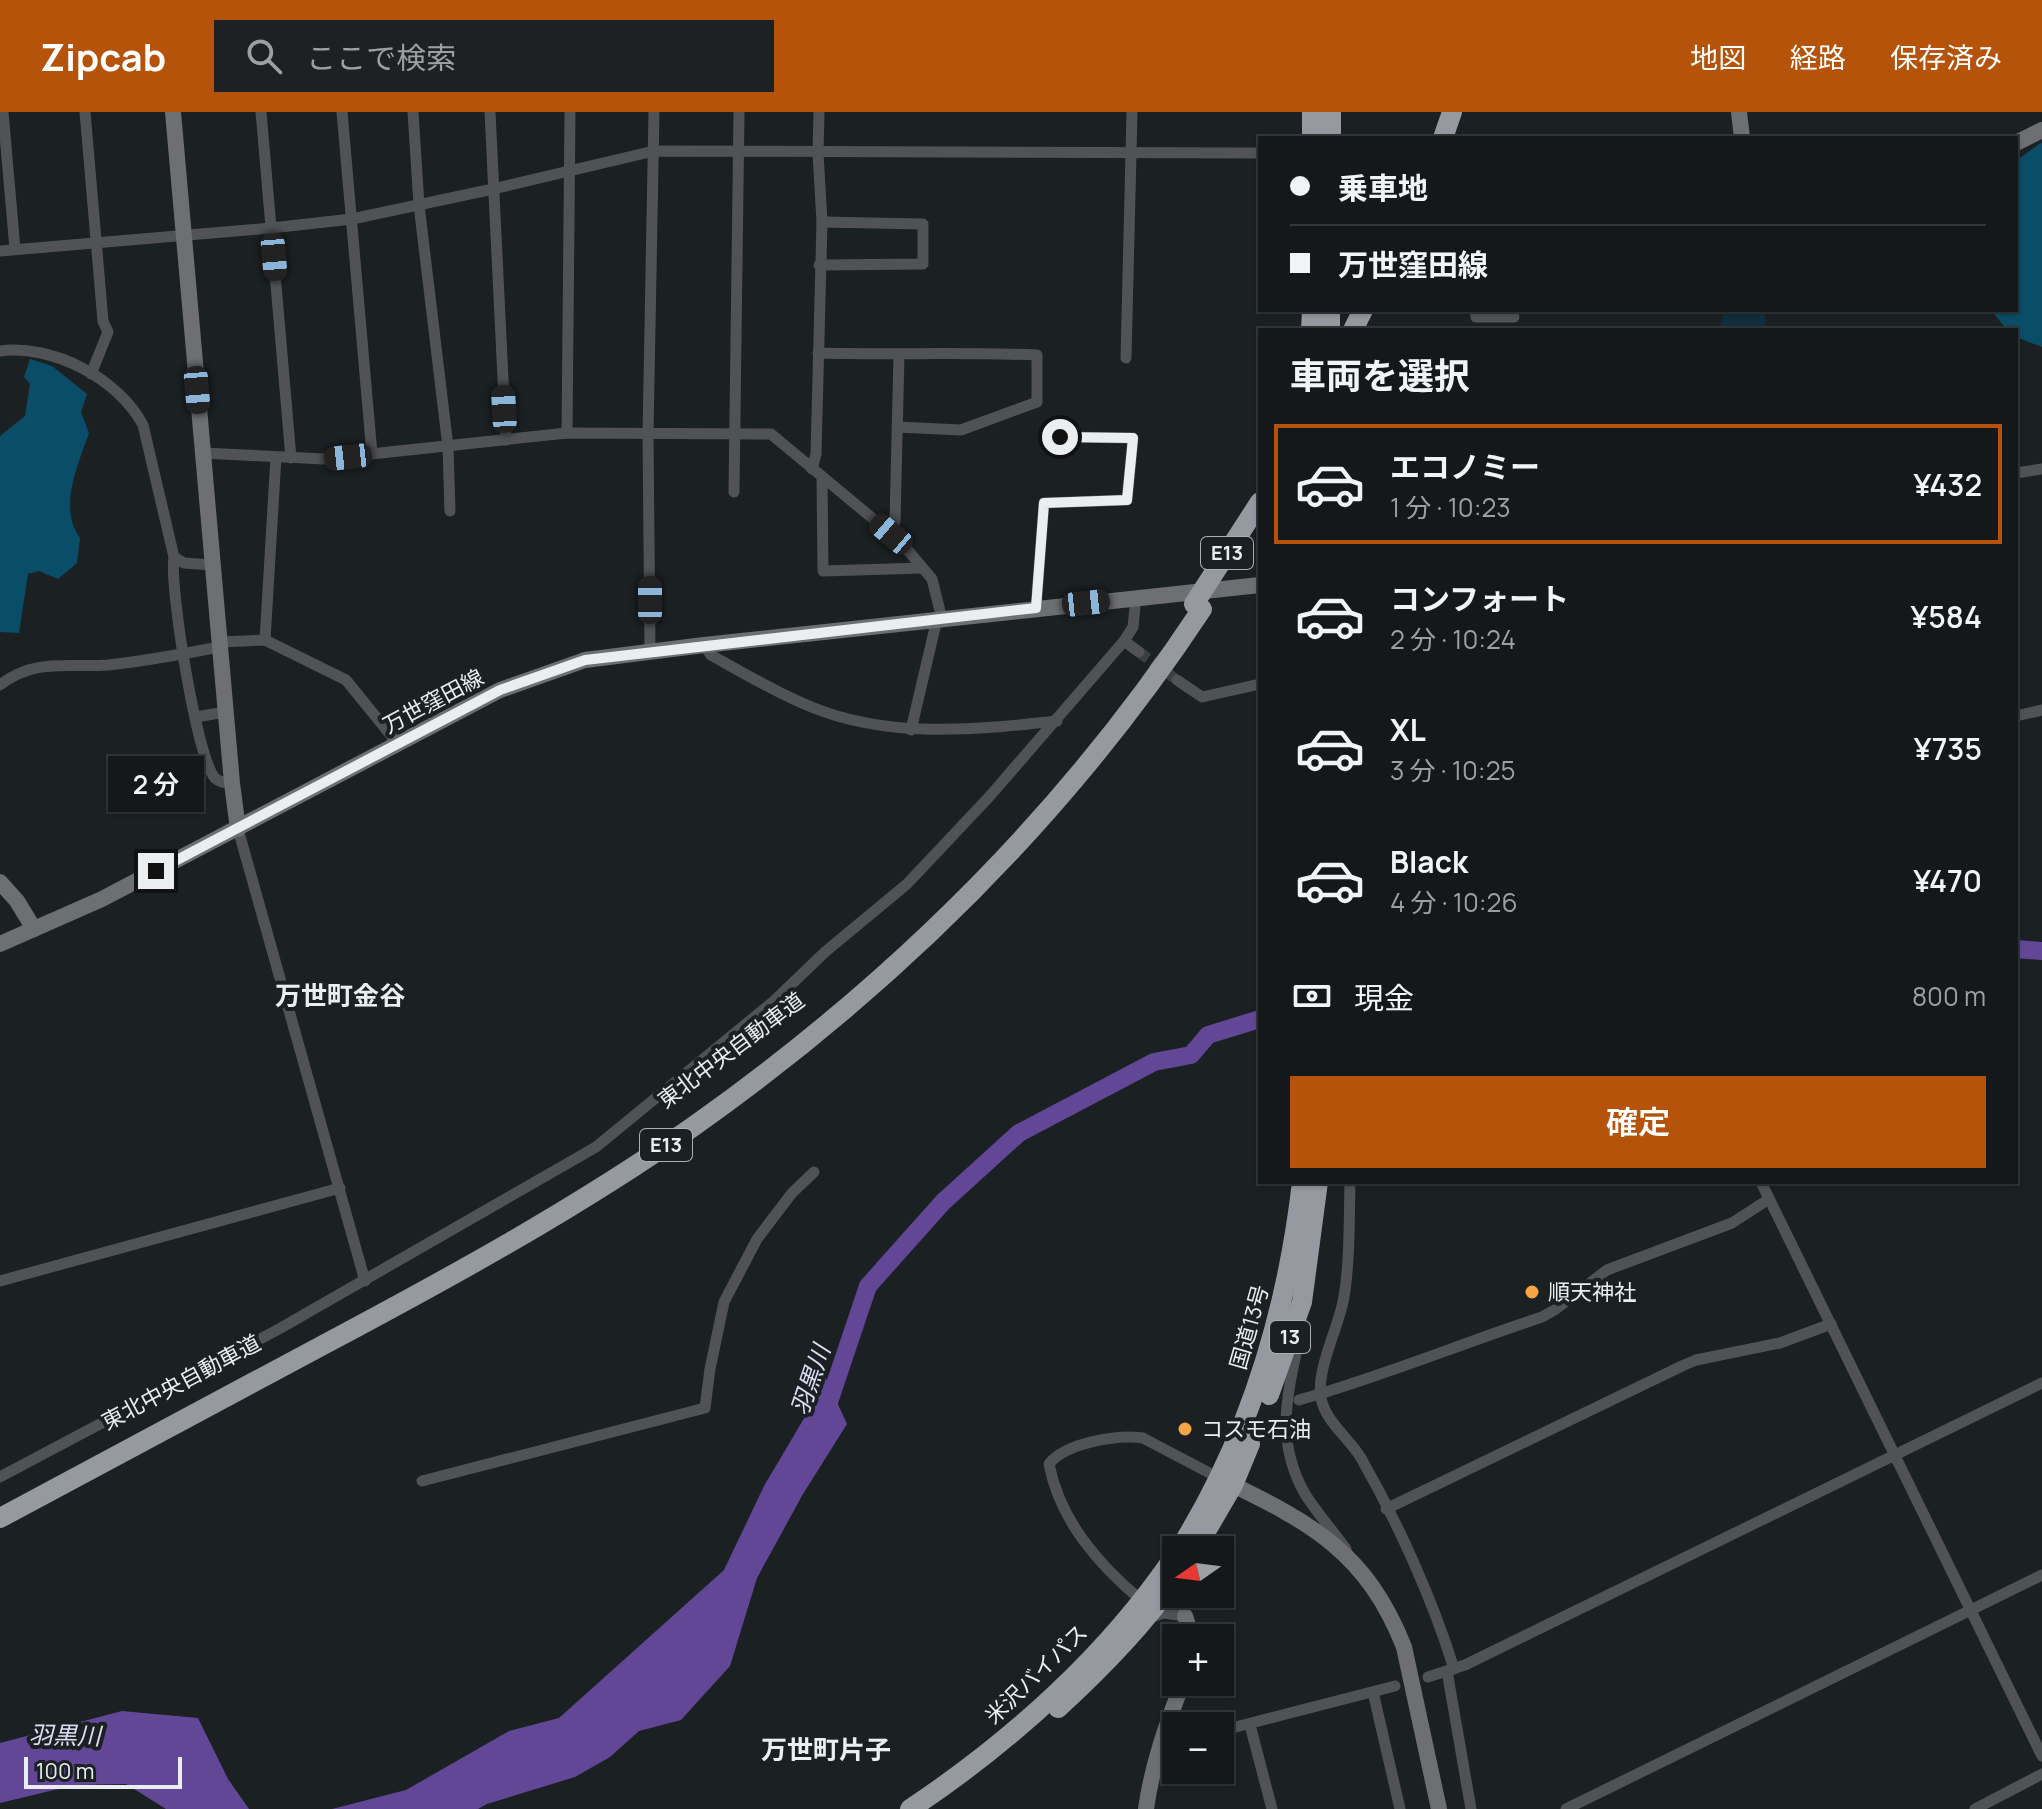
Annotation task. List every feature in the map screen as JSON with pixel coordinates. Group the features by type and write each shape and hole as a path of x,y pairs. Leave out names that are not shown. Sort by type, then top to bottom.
{"highway":[{"path":"1312,112 1312,136"},
{"path":"1331,112 1331,136"},
{"path":"1435,136 1442,112"},
{"path":"1444,136 1452,112"},
{"name":"東北中央自動車道","path":"0,1518 481,1259 613,1180 770,1070 875,983 1010,852 1064,793 1136,704 1258,505"},
{"name":"東北中央自動車道","path":"0,1507 376,1304 536,1213 684,1118 765,1057 870,971 937,909 997,847 1099,731 1198,606 1258,523"},
{"name":"国道13号","path":"1226,1481 1272,1341 1287,1280 1302,1184"},
{"name":"国道13号","path":"1226,1481 1287,1344 1302,1302 1318,1184"},
{"name":"13","path":"1201,1536 1226,1481"},
{"name":"米沢バイパス","path":"1187,1536 1226,1481"},
{"name":"米沢バイパス","path":"934,1809 1037,1728 1110,1661 1162,1579"},
{"name":"米沢バイパス","path":"910,1809 974,1763 1162,1593"}],"street":[{"path":"3,112 15,249"},
{"path":"85,112 103,321 108,332 91,374"},
{"path":"173,112 238,829 365,1281"},
{"path":"261,112 291,458"},
{"path":"342,112 372,454"},
{"path":"413,112 419,205 448,447 450,511"},
{"path":"490,112 506,440"},
{"path":"567,433 570,112"},
{"path":"650,651 648,434 654,112"},
{"path":"734,492 739,112"},
{"path":"819,112 822,222 816,454 823,571 922,568"},
{"path":"1126,358 1132,112"},
{"path":"1739,112 1742,136"},
{"path":"2018,142 2042,130"},
{"path":"0,251 352,219 654,151 1258,153"},
{"path":"819,265 923,264 923,224 822,222"},
{"path":"1475,312 1476,317 1514,317"},
{"path":"0,351 35,350 91,374 128,401 143,425 174,557 172,570 183,654 200,743 215,778 232,783"},
{"path":"818,353 1037,355 1037,402 961,430 897,427"},
{"path":"891,534 895,521 899,355"},
{"path":"203,453 324,459 567,433 771,434 891,534 918,560 932,579 939,619 911,730"},
{"path":"1036,608 1044,503 1127,500 1133,438 1060,437"},
{"path":"265,640 276,457"},
{"path":"2018,473 2042,469"},
{"path":"174,557 184,563 213,565"},
{"name":"万世窪田線","path":"0,944 102,899 500,690 585,660 1258,585"},
{"path":"0,1477 365,1281 596,1147 774,1001 825,952 907,884 1057,721 1124,641 1133,627 1136,597"},
{"path":"0,685 27,669 40,666 106,665 183,654 219,644 265,640 346,680 398,744"},
{"path":"1124,641 1139,652"},
{"path":"704,645 711,655 810,707 867,724 911,730 1057,721"},
{"path":"1177,680 1202,697 1258,684"},
{"path":"2018,716 2042,710"},
{"path":"196,717 225,712"},
{"path":"0,882 17,901 34,929"},
{"path":"422,1481 705,1408 724,1302 757,1239 792,1193 814,1172"},
{"path":"1350,1184 1344,1293 1325,1363 1320,1395 1330,1417 1359,1456 1438,1619 1451,1670 1471,1809"},
{"path":"1762,1184 2042,1756"},
{"path":"0,1281 340,1188"},
{"path":"1299,1400 1367,1380 1421,1358 1542,1317 1607,1270 1732,1223 1769,1199"},
{"path":"1306,1281 1305,1311 1285,1410 1286,1441 1305,1494 1383,1602 1404,1647 1439,1809"},
{"path":"1386,1509 1696,1360 1780,1343 1831,1324"},
{"path":"1428,1677 1451,1670 2042,1383"},
{"path":"1185,1616 1145,1610 1082,1541 1052,1481 1049,1464 1055,1456 1086,1443 1131,1436 1143,1438 1311,1528 1355,1563"},
{"path":"1566,1809 2042,1575"},
{"path":"1183,1608 1188,1624"},
{"path":"1234,1728 1395,1686"},
{"path":"1373,1692 1400,1809"},
{"path":"1250,1725 1272,1809"},
{"path":"1146,1809 1162,1760"},
{"path":"1975,1809 2042,1774"}],"shaded area":[{"path":"2042,142 2042,347 2018,338 2018,328 2005,328 1993,312 2018,312 2018,160"},
{"path":"1724,312 1764,312 1766,328 1720,328"},
{"path":"30,359 52,366 87,394 81,412 89,433 70,500 74,526 80,538 77,563 58,579 39,571 28,574 19,633 0,632 0,436 25,416 30,384 24,377"}],"water":[{"path":"816,1357 847,1424 803,1494 757,1578 730,1666 681,1720 639,1731 610,1757 575,1777 478,1809 332,1809 406,1790 509,1731 559,1718 724,1570 764,1486 806,1415"},
{"path":"122,1711 198,1718 228,1779 249,1809 166,1809 126,1784 75,1785 0,1803 0,1743"}],"waterway":[{"name":"羽黒川","path":"2018,949 2042,951"},
{"name":"羽黒川","path":"825,1414 868,1286 943,1202 1019,1133 1154,1062 1191,1055 1208,1035 1258,1020"}],"tunnel":[{"path":"1139,652 1177,680"}],"place":[{"name":"順天神社","path":"1532,1292"},
{"name":"コスモ石油","path":"1185,1429"}],"district":[{"name":"万世町金谷","path":"340,996"},
{"name":"万世町片子","path":"826,1750"}],"route":[{"path":"156,871 500,690 585,660 1036,608 1044,503 1127,500 1133,438 1060,437"}]}
